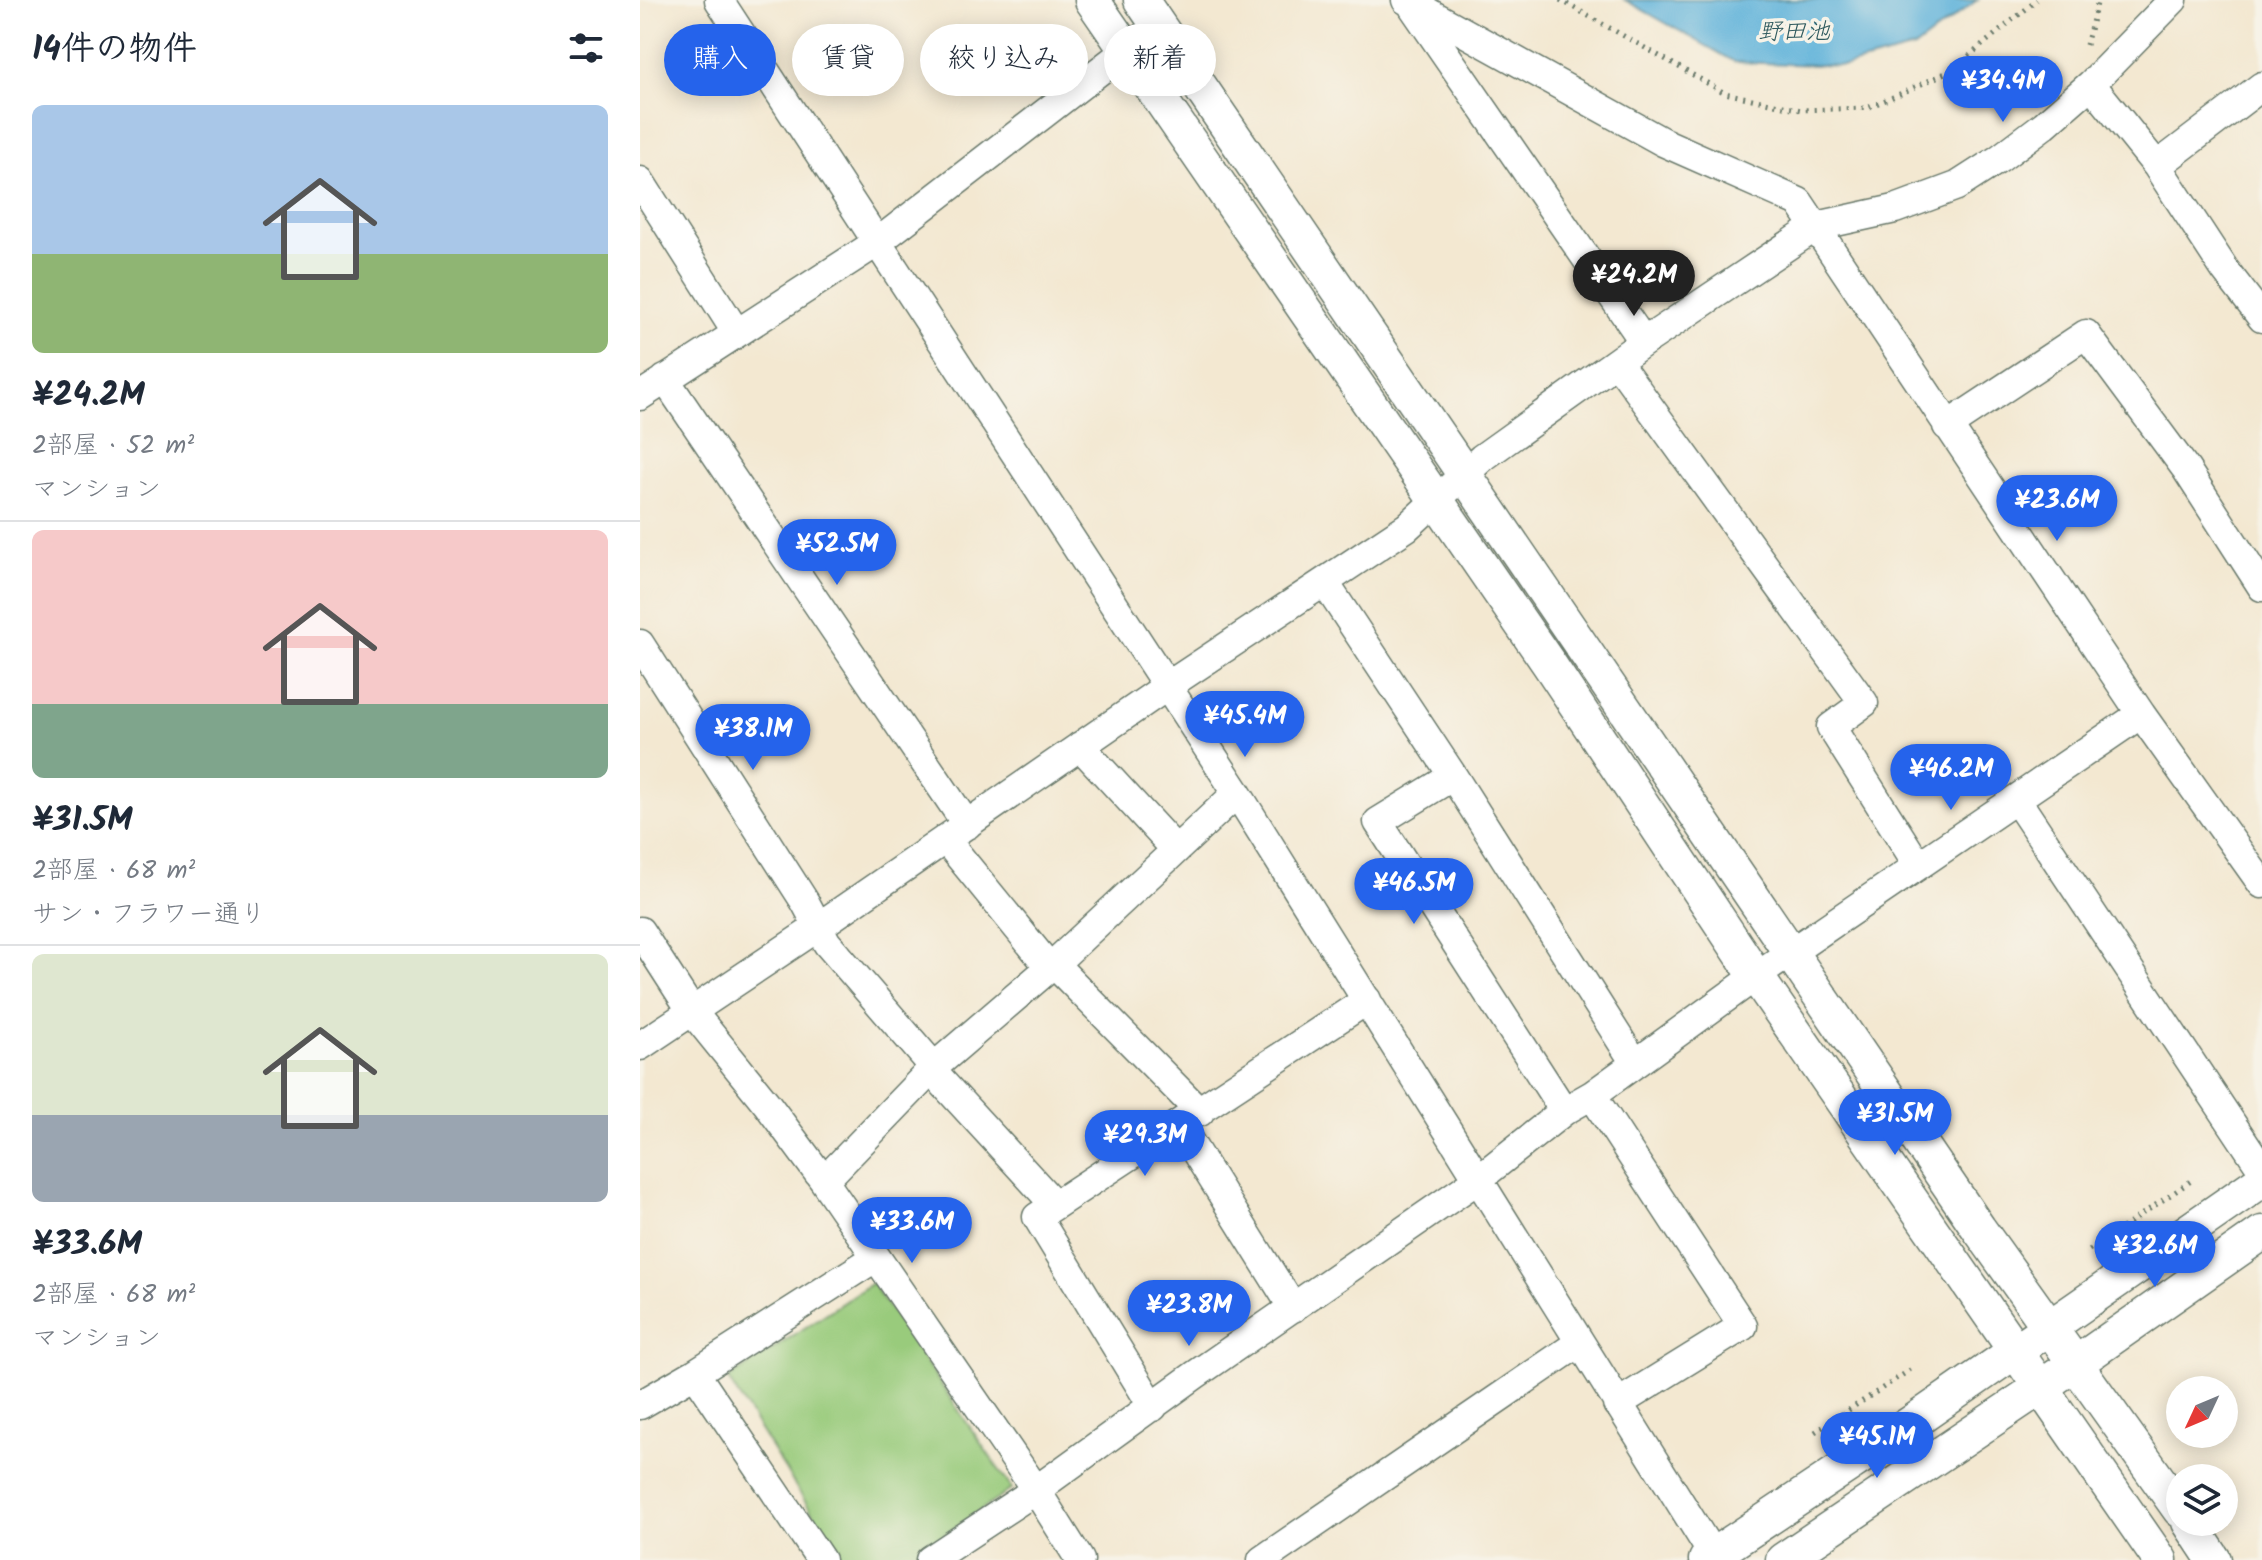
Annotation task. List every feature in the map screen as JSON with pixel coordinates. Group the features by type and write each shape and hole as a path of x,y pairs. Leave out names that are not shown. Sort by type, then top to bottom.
{"street":[{"path":"719,0 1237,793 1617,1404 1709,1558 2262,1180"},
{"path":"640,1046 1166,687 1407,527 1465,473 1644,342 1817,226 1895,209 1957,186 1999,159 2091,84 2173,0"},
{"path":"1408,1 1663,142 1799,202 2141,714 2262,884"},
{"path":"1408,1 1644,342"},
{"path":"1100,11 1146,8 2048,1328 2166,1491"},
{"path":"640,396 878,242 1104,66"},
{"path":"2091,84 2157,166 2225,270 2262,318"},
{"path":"2157,166 2262,86"},
{"path":"1157,96 1601,740 1756,976 2160,1560"},
{"path":"640,181 736,332"},
{"path":"1947,426 2086,334 2186,469 2262,587"},
{"path":"1617,362 1864,703 1831,727 1918,865"},
{"path":"665,379 956,832 1052,966 1189,1118 1293,1308"},
{"path":"1325,583 1453,776 1635,1063"},
{"path":"640,644 805,902 827,943 932,1068 1055,1205"},
{"path":"930,1560 1036,1490 1477,1180 1564,1111 1592,1095 1756,976 2141,714"},
{"path":"1080,746 1176,850"},
{"path":"1453,776 1378,822 1564,1111"},
{"path":"824,1181 932,1068 1052,966 1237,793"},
{"path":"2016,799 2262,1169"},
{"path":"640,931 691,1010 824,1181 1036,1490 1080,1560"},
{"path":"1153,1407 1037,1217 1367,1000"},
{"path":"1592,1095 1743,1326 1617,1404"},
{"path":"1783,1560 2075,1364 2262,1233"},
{"path":"643,1396 695,1373 875,1258"},
{"path":"1262,1560 1579,1343"},
{"path":"695,1373 821,1560"},
{"path":"2198,1536 2214,1560"}],"path":[{"path":"1560,0 1725,93 1801,110 1867,108 1952,70 2037,0"},
{"path":"2089,1250 2191,1181"},
{"path":"1815,1432 1913,1368"}],"green space":[{"path":"872,1283 1012,1489 907,1560 842,1560 728,1379"}],"water":[{"name":"野田池","path":"1625,0 1977,0 1914,48 1846,66 1735,62"}]}
